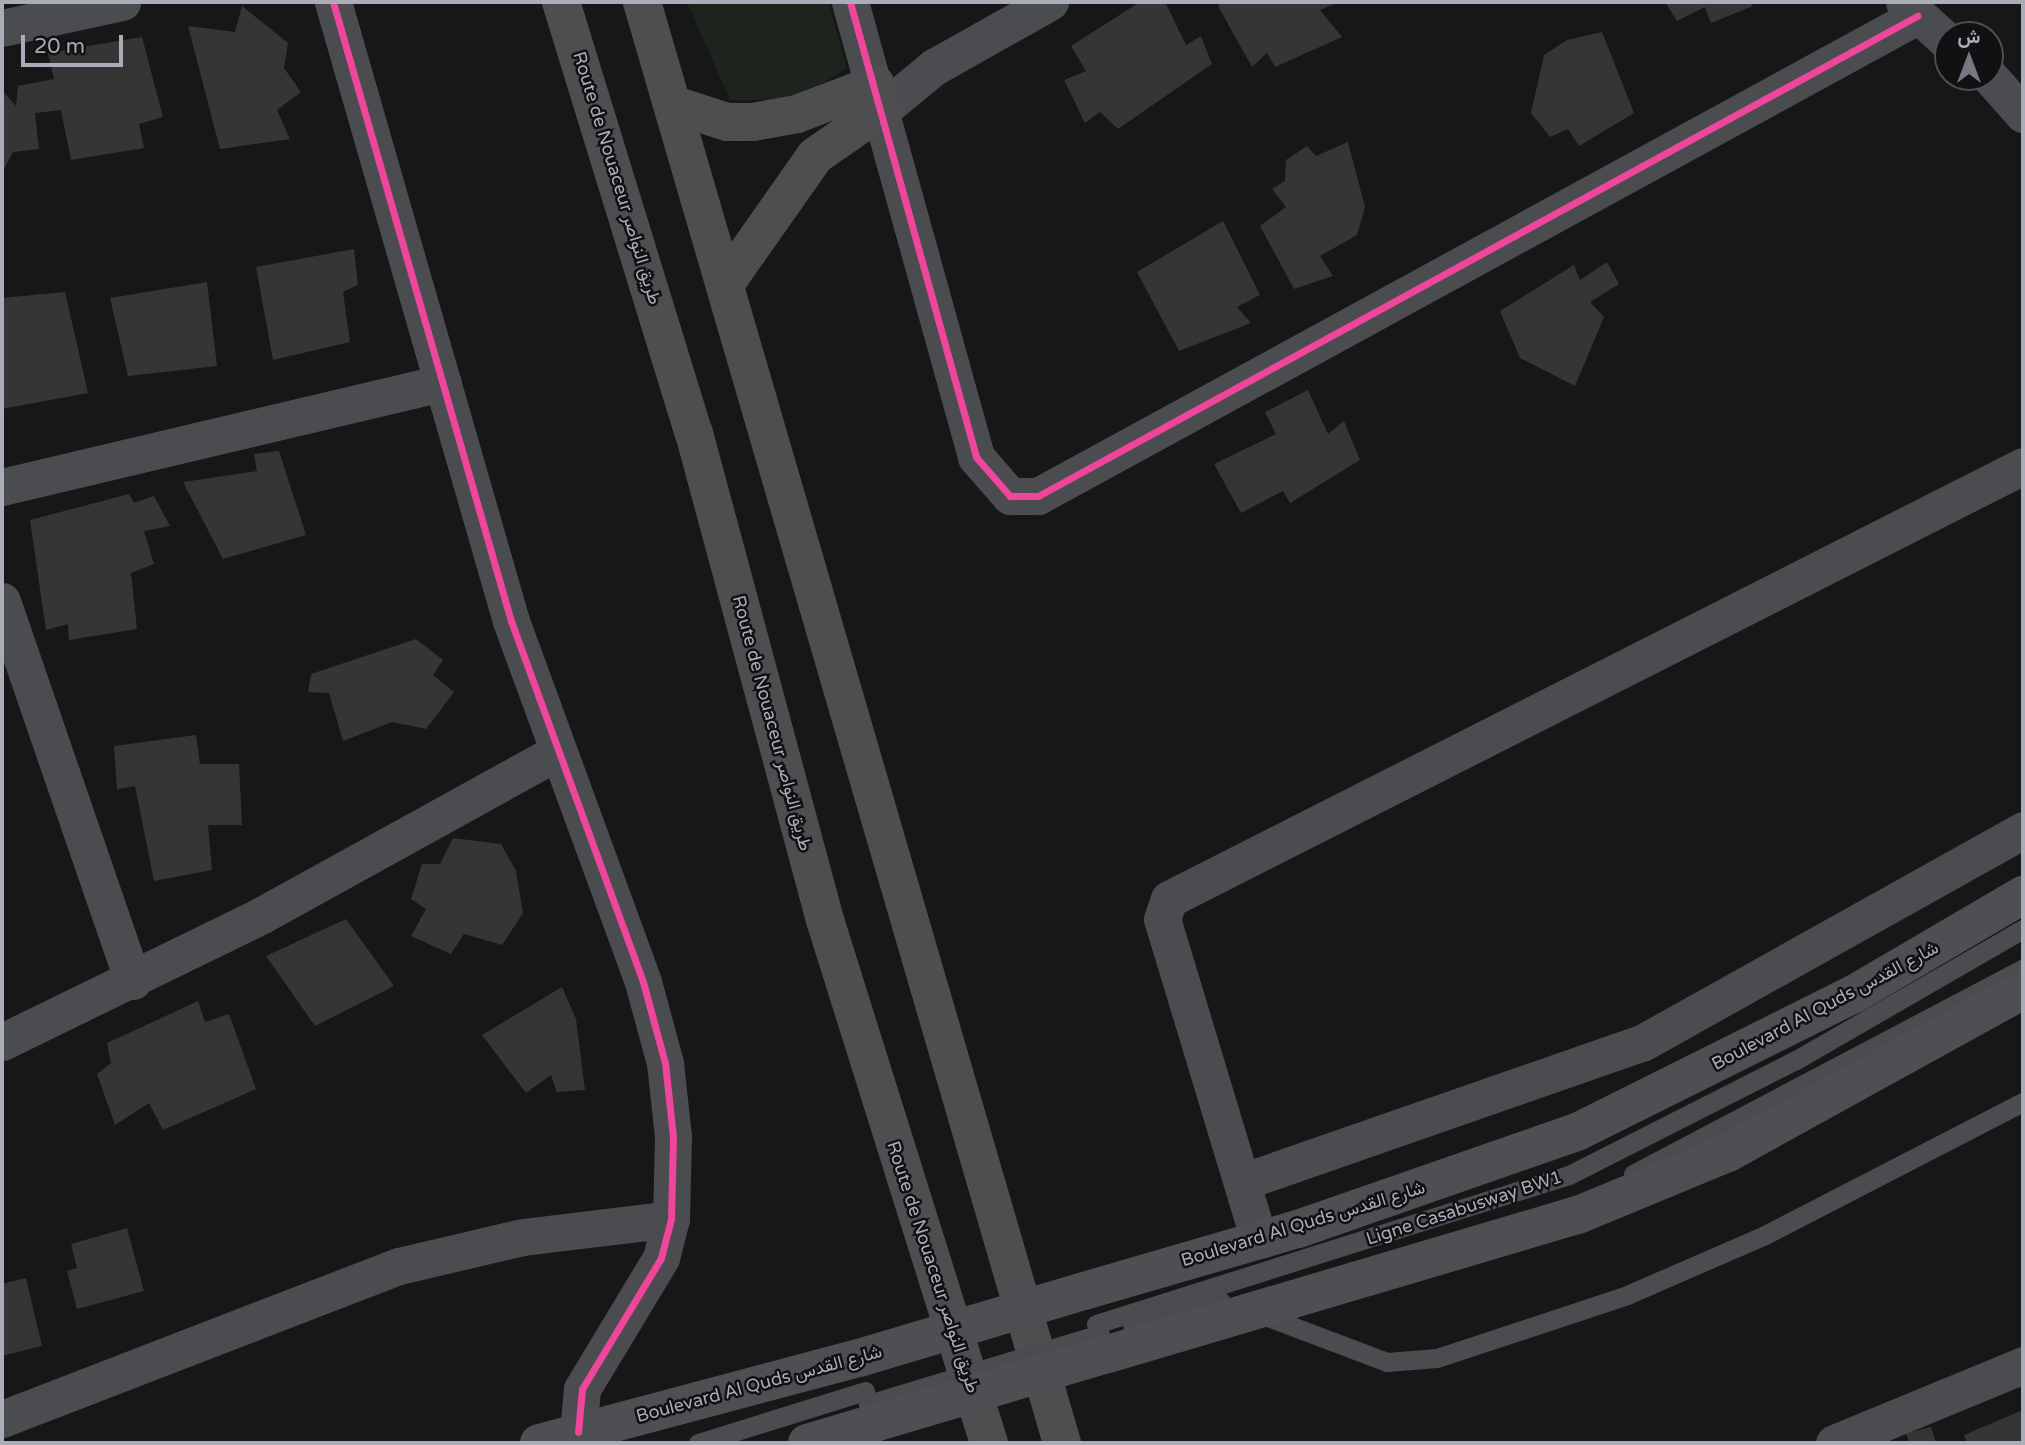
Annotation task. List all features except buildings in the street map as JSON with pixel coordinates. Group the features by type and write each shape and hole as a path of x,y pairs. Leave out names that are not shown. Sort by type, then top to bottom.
{"highway":[{"name":"Route de Nouaceur طريق النواصر","path":"561,2 694,433 825,920 989,1443"},
{"path":"642,2 728,279 899,899 1062,1443"},
{"path":"675,105 727,122 753,122 879,96"},
{"path":"728,279 815,156 879,96"}],"main road":[{"name":"Boulevard Al Quds شارع القدس","path":"540,1443 578,1432 866,1394 1097,1326 1259,1240 1577,1132 1854,994 2023,895"},
{"name":"Boulevard Al Quds شارع القدس","path":"807,1443 866,1394 1097,1326 1256,1312 1578,1215 1716,1158 2023,990"}],"street":[{"path":"2,28 122,2"},
{"path":"333,2 443,383 555,752 609,884 665,1063 673,1137 671,1219 662,1258 582,1390 578,1432"},
{"path":"850,2 879,96 976,457 1010,496 1038,496 1911,9 1934,30"},
{"path":"879,96 1050,2"},
{"path":"2004,79 2023,114"},
{"path":"2,487 443,383"},
{"path":"1259,1240 1162,919 1169,899 2023,466"},
{"path":"2,601 133,981"},
{"path":"2,1042 133,981 555,752"},
{"path":"1241,1182 1642,1043 2023,830"},
{"path":"2,1419 399,1266 523,1237 671,1219"},
{"path":"1833,1443 2023,1365"}],"lane":[{"name":"Ligne Casabusway BW1","path":"1097,1326 1569,1175 1796,1060 2023,929"},
{"name":"Ligne Casabusway BW1","path":"1097,1326 1582,1201 2023,968"},
{"path":"1256,1312 1387,1362 1437,1358 1627,1295 1765,1235 2023,1101"},
{"path":"698,1443 866,1394"},
{"path":"743,1443 866,1394"}],"shaded area":[{"path":"687,2 828,2 847,68 796,100 730,100"}],"cycle path":[{"path":"333,2 511,621 643,982 665,1063 673,1137 671,1219 661,1258 582,1389 578,1432"},
{"path":"850,2 976,457 1010,496 1038,496 1917,16"}]}
